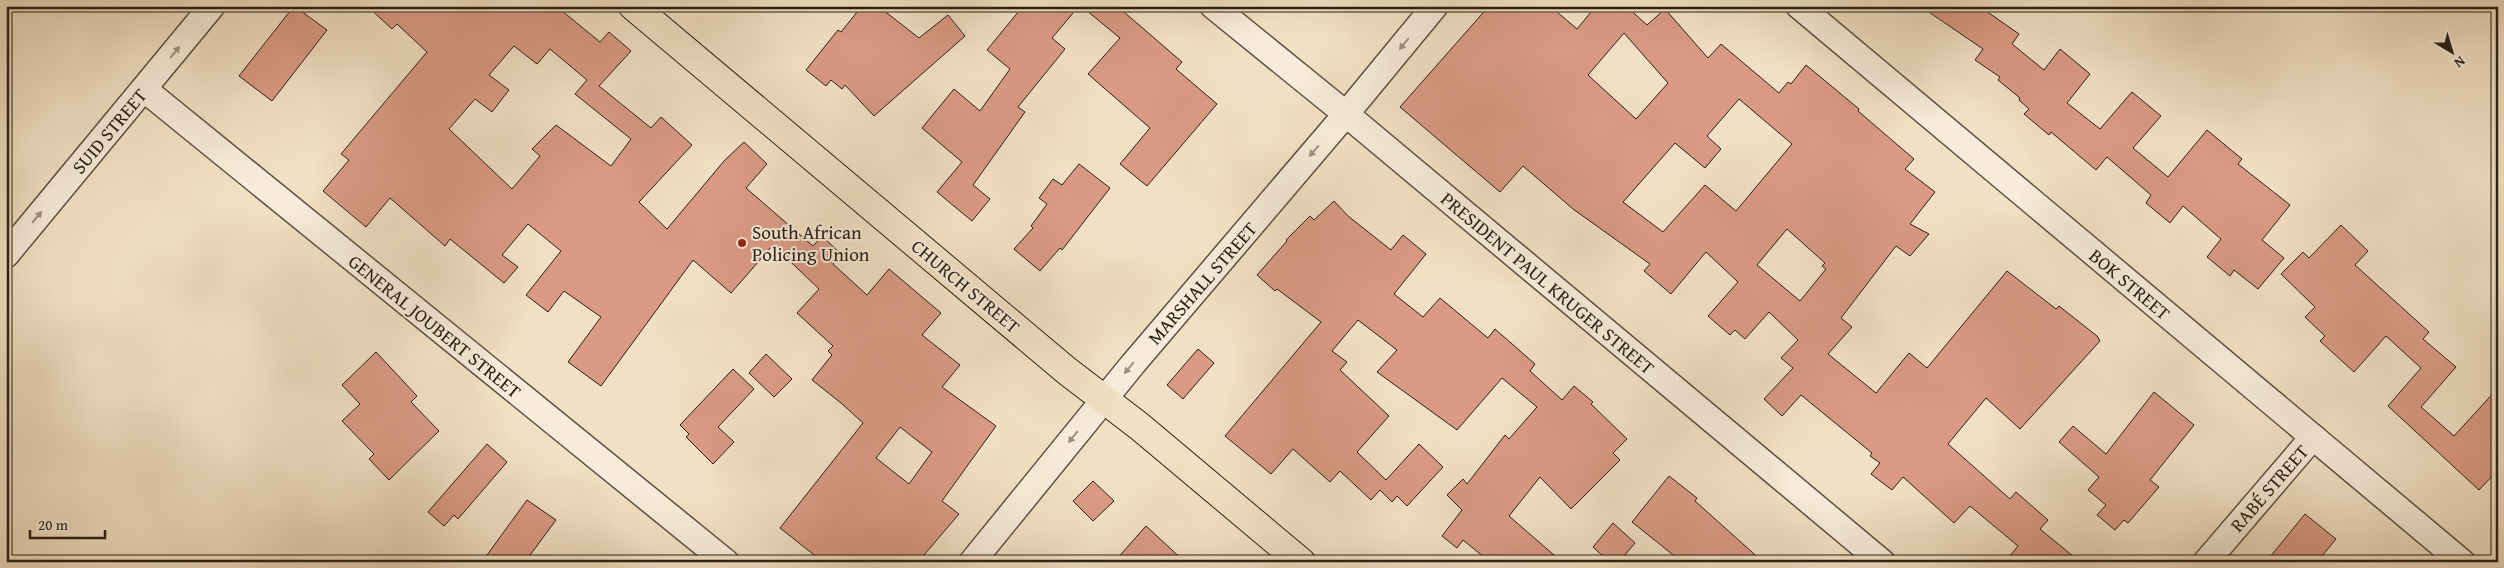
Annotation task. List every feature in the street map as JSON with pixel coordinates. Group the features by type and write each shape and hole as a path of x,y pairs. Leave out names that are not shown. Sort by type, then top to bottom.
{"main road":[{"name":"CHURCH STREET","path":"634,6 1067,371 1139,426 1301,562"}],"street":[{"name":"SUID STREET","path":"6,255 212,6"},
{"name":"PRESIDENT PAUL KRUGER STREET","path":"1213,6 1346,114 1882,562"},
{"name":"MARSHALL STREET","path":"972,562 1104,399 1346,114 1435,6"},
{"name":"BOK STREET","path":"1799,6 2462,562"},
{"name":"GENERAL JOUBERT STREET","path":"144,89 726,562"},
{"name":"RABÉ STREET","path":"2206,562 2313,437"}],"building":[{"path":"294,6 327,30 272,101 239,76"},
{"path":"367,6 556,6 600,42 609,32 631,51 599,86 651,128 661,117 692,145 639,202 667,229 724,161 744,142 767,164 746,188 813,246 822,236 842,255 833,264 867,295 889,269 941,313 922,335 960,365 942,387 996,426 942,501 959,514 918,562 823,562 780,528 863,423 812,380 832,355 828,351 833,346 797,313 819,289 773,245 731,293 693,260 601,386 568,362 601,317 564,291 548,312 526,295 561,251 528,224 502,255 518,267 504,283 450,239 445,246 390,198 366,227 323,191 349,160 341,154 427,52 397,24 392,29","holes":["514,46 537,64 550,49 587,80 575,94 631,139 611,166 556,125 532,149 540,156 512,189 449,129 475,99 492,112 509,90 489,75","900,427 932,452 909,484 876,458"]},
{"path":"862,6 878,6 919,38 948,15 965,36 874,116 845,85 842,89 831,80 826,86 806,70 838,30 841,32"},
{"path":"1023,6 1079,6 1052,38 1065,49 1018,107 1025,112 973,185 990,199 972,221 937,192 962,162 922,128 954,89 980,111 1010,69 987,50"},
{"path":"1081,6 1117,6 1182,62 1176,69 1217,104 1147,186 1120,164 1150,128 1088,74 1120,38"},
{"path":"1489,6 1550,6 1577,29 1596,6 1626,6 1647,25 1665,9 1708,58 1721,44 1779,93 1788,82 1791,84 1806,65 1859,109 1858,111 1914,159 1905,169 1935,192 1910,224 1929,234 1910,256 1896,246 1841,318 1852,327 1828,354 1876,393 1909,353 1927,368 2007,271 2056,309 2059,306 2097,336 2100,341 2020,429 1986,398 1948,444 2010,499 2016,492 2048,520 2040,529 2080,562 2005,562 2018,546 1970,506 1954,523 1903,477 1892,490 1871,474 1880,463 1870,456 1872,453 1801,395 1782,416 1764,399 1793,368 1781,358 1798,340 1769,312 1745,339 1735,330 1730,335 1708,316 1738,282 1706,252 1671,294 1644,271 1650,264 1573,209 1523,166 1500,192 1400,107","holes":["1624,33 1668,83 1636,119 1588,75","1739,99 1792,144 1736,211 1705,185 1663,232 1623,202 1675,143 1705,168 1721,149 1707,136","1787,229 1825,263 1822,266 1826,269 1800,301 1757,265"]},
{"path":"1920,6 1979,6 2019,34 2012,44 2044,70 2060,49 2090,74 2067,103 2100,129 2132,92 2161,116 2133,148 2168,177 2207,130 2242,159 2238,164 2290,205 2262,240 2284,258 2258,289 2234,270 2230,276 2207,257 2221,239 2183,206 2170,223 2146,203 2151,195 2107,157 2096,170 2051,132 2049,135 2024,114 2029,109 2019,100 2020,98 1998,80 2000,77 1975,60 1983,49"},
{"path":"1079,164 1110,188 1062,250 1060,248 1040,271 1014,249 1033,228 1031,226 1047,204 1039,198 1053,179 1062,185"},
{"path":"1334,201 1348,216 1391,250 1403,235 1426,254 1394,294 1423,317 1440,298 1488,338 1495,329 1535,364 1530,371 1562,400 1574,386 1593,402 1591,404 1627,439 1613,453 1620,460 1571,509 1540,477 1509,516 1562,562 1490,562 1463,540 1457,548 1442,536 1462,510 1447,495 1463,479 1467,484 1505,435 1509,439 1537,407 1502,378 1457,430 1377,372 1397,350 1358,320 1332,351 1347,362 1340,370 1389,416 1357,452 1386,480 1419,444 1443,467 1407,506 1397,496 1392,502 1380,490 1371,500 1340,471 1330,482 1293,449 1271,474 1225,436 1321,322 1277,289 1275,291 1257,275 1286,240 1310,216 1314,220"},
{"path":"2341,225 2368,251 2355,265 2429,332 2423,339 2456,367 2421,407 2454,436 2498,388 2498,470 2479,490 2388,406 2421,368 2386,336 2354,372 2320,341 2325,336 2305,317 2315,307 2281,274 2303,252 2309,258"},
{"path":"1198,349 1214,363 1183,399 1167,385"},
{"path":"376,352 417,396 411,402 439,431 389,480 369,459 374,454 342,421 360,404 342,385"},
{"path":"766,354 792,379 774,397 749,373"},
{"path":"733,369 754,389 718,427 734,442 713,464 686,437 689,434 680,425"},
{"path":"2154,392 2194,425 2150,480 2159,487 2128,523 2124,520 2115,530 2097,515 2106,505 2088,490 2099,477 2059,442 2073,426 2106,454"},
{"path":"487,444 507,462 458,519 454,515 444,526 428,512"},
{"path":"1669,476 1697,498 1695,501 1763,562 1682,562 1632,522"},
{"path":"1093,481 1114,501 1093,521 1073,501"},
{"path":"527,500 556,520 525,562 482,562"},
{"path":"2305,514 2336,539 2317,562 2266,562"},
{"path":"1613,523 1635,543 1619,562 1609,562 1593,547"},
{"path":"1146,526 1185,562 1114,562"}],"place":[{"name":"South African Policing Union","path":"742,243"}]}
